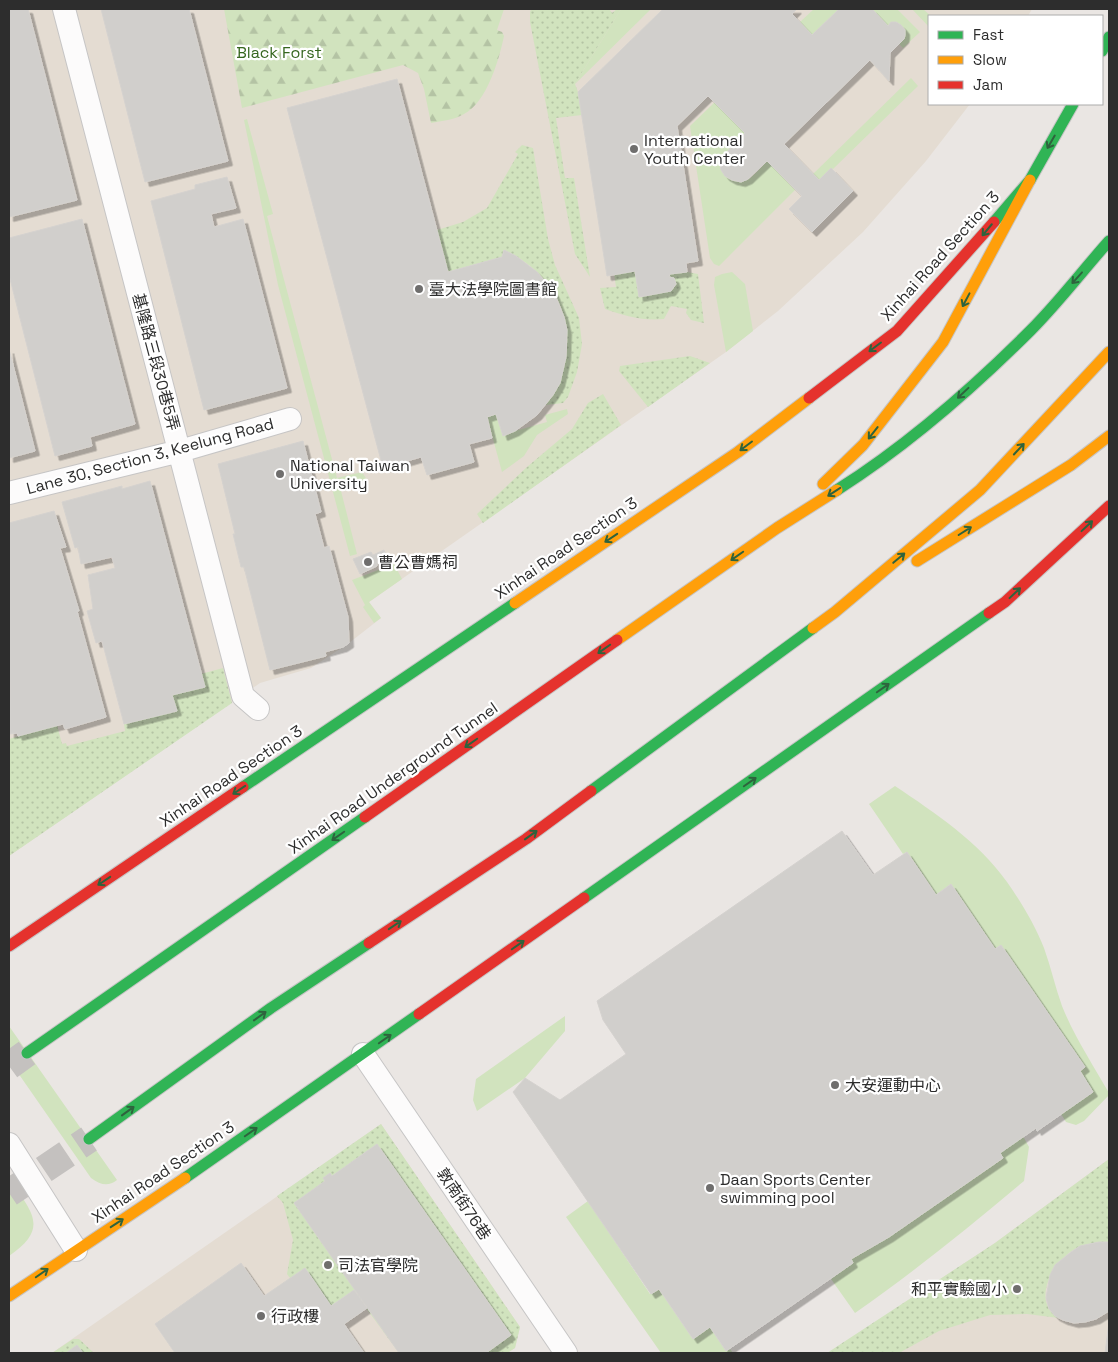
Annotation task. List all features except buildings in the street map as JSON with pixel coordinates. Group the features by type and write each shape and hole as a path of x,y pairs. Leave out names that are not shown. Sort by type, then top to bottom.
{"main road":[{"path":"1103,49 1109,37"},
{"name":"Xinhai Road Section 3","path":"9,946 738,452 897,330 954,270 1030,180 1072,105"},
{"path":"777,528 863,445 943,342 1030,180"},
{"path":"777,528 868,470 953,404 1032,329 1109,241"},
{"path":"89,1139 272,1008 526,839 835,612 980,490 1109,352"},
{"path":"835,612 1071,465 1109,436"},
{"name":"Xinhai Road Section 3","path":"9,1296 144,1206 363,1054 1005,602 1109,506"},
{"name":"Xinhai Road Underground Tunnel","path":"27,1053 777,528"}],"lane":[{"name":"基隆路三段30巷5弄","path":"64,9 243,696 258,709"},
{"name":"Lane 30, Section 3, Keelung Road","path":"9,493 180,451 290,419"},
{"name":"敦南街76巷","path":"363,1054 563,1352"},
{"path":"9,1144 76,1250"}],"shaded area":[{"name":"National Taiwan University","path":"9,9 1032,9 1029,15 928,15 928,105 969,105 926,161 863,232 778,311 726,352 369,602 381,618 349,643 311,668 260,683 9,856"},
{"name":"司法官學院","path":"381,1124 520,1327 515,1348 507,1353 52,1353"},
{"name":"和平實驗國小","path":"1109,1159 1109,1353 829,1353 995,1243"}],"green space":[{"name":"Black Forst","path":"224,9 504,9 497,30 502,32 504,36 491,80 479,100 464,114 452,119 431,123 424,89 418,73 403,65 242,108"},
{"path":"531,9 609,9 612,13 617,9 621,9 575,84 582,115 556,118 565,178 574,178 590,277 575,254 530,22"},
{"path":"621,9 651,9 575,84"},
{"path":"814,9 839,9 812,35 800,22"},
{"path":"872,9 897,9 920,32 903,48 899,44 905,35 903,27 896,22 888,26"},
{"path":"912,9 923,9 930,15 928,15 928,26"},
{"path":"911,78 918,86 833,169 831,168 819,180 813,174"},
{"path":"715,102 745,133 723,157 720,166 724,174 732,180 747,180 767,161 795,190 719,266 714,264 710,258 690,126"},
{"path":"247,119 273,214 267,216 337,478 362,472 367,480 340,487 357,554 350,556 278,285 244,120"},
{"path":"522,145 533,148 548,239 555,265 579,318 582,344 577,372 568,397 563,403 546,405 558,383 565,361 567,339 564,317 556,297 543,278 526,263 504,250 502,257 448,272 437,230 463,222 487,208 518,154 515,152"},
{"path":"635,271 639,297 671,291 676,284 674,278 669,277 670,274 687,272 698,274 704,323 691,320 686,313 687,309 671,306 664,319 634,317 605,309 600,288 616,287 614,274"},
{"path":"732,272 745,284 753,331 726,352 714,285 715,277"},
{"path":"690,356 710,363 648,407 619,371 620,366"},
{"path":"603,394 621,425 483,523 477,514 527,467 572,429 588,403"},
{"path":"567,409 568,414 537,435 524,456 502,472 487,417 496,414 503,436 547,422 545,415"},
{"path":"394,564 402,579 369,602 381,618 374,623 363,607 365,605 352,580"},
{"path":"223,668 232,703 9,856 9,739 57,725 62,744 66,743 67,746 125,731 124,724 176,711 172,695 204,687 201,674"},
{"path":"895,786 955,829 983,854 1007,882 1027,914 1044,948 1060,999 1072,1028 1109,1093 1084,1121 1076,1125 1066,1122 1061,1114 1093,1092 1080,1071 1085,1067 1001,945 995,949 951,884 936,895 907,852 903,854 869,804"},
{"path":"565,1016 565,1031 525,1078 477,1111 473,1100 476,1079"},
{"path":"9,1026 117,1180 111,1184 104,1184 91,1178 9,1060"},
{"name":"司法官學院","path":"381,1124 520,1327 515,1348 507,1353 399,1353 366,1308 344,1324 321,1353 184,1353 290,1278 287,1274 293,1240 283,1203 277,1196"},
{"path":"1023,1136 1029,1147 1024,1181 899,1282 855,1313 831,1279 853,1263 851,1259 889,1237 1003,1158 1000,1153"},
{"name":"和平實驗國小","path":"1109,1159 1109,1242 1094,1243 1072,1251 1052,1274 1047,1283 1046,1303 1059,1318 1027,1314 990,1315 939,1331 899,1353 827,1353 995,1243"},
{"path":"9,1179 30,1210 33,1228 30,1237 9,1256"},
{"path":"588,1201 650,1294 659,1289 693,1339 710,1327 726,1351 730,1349 733,1353 661,1353 566,1217"},
{"path":"73,1339 79,1339 94,1353 52,1353"}],"tunnel":[{"path":"9,1066 27,1053"},
{"path":"9,1193 89,1139"}],"traffic: fast":[{"path":"1103,49 1109,37"},
{"path":"994,222 1030,180 1072,105"},
{"path":"837,490 914,435 986,374 1041,319 1109,241"},
{"path":"243,787 515,603"},
{"path":"584,898 989,613"},
{"path":"591,791 813,628"},
{"path":"27,1053 365,817"},
{"path":"89,1139 271,1008 369,943"},
{"path":"185,1178 419,1014"}],"traffic: slow":[{"path":"823,484 863,445 943,342 1030,180"},
{"path":"813,628 835,612 980,490 1109,352"},
{"path":"515,603 738,452 809,398"},
{"path":"917,561 1071,465 1109,436"},
{"path":"617,640 777,528 837,490"},
{"path":"9,1296 185,1178"}],"traffic: jam":[{"path":"809,398 897,331 994,222"},
{"path":"989,613 1005,602 1109,506"},
{"path":"365,817 617,640"},
{"path":"9,946 243,787"},
{"path":"369,943 526,839 591,791"},
{"path":"419,1014 584,898"}],"place":[{"name":"International Youth Center","path":"634,149"},
{"name":"臺大法學院圖書館","path":"419,289"},
{"name":"National Taiwan University","path":"280,474"},
{"name":"曹公曹媽祠","path":"368,562"},
{"name":"大安運動中心","path":"835,1085"},
{"name":"Daan Sports Center swimming pool","path":"710,1188"},
{"name":"司法官學院","path":"328,1265"},
{"name":"和平實驗國小","path":"1017,1289"},
{"name":"行政樓","path":"261,1316"}]}
